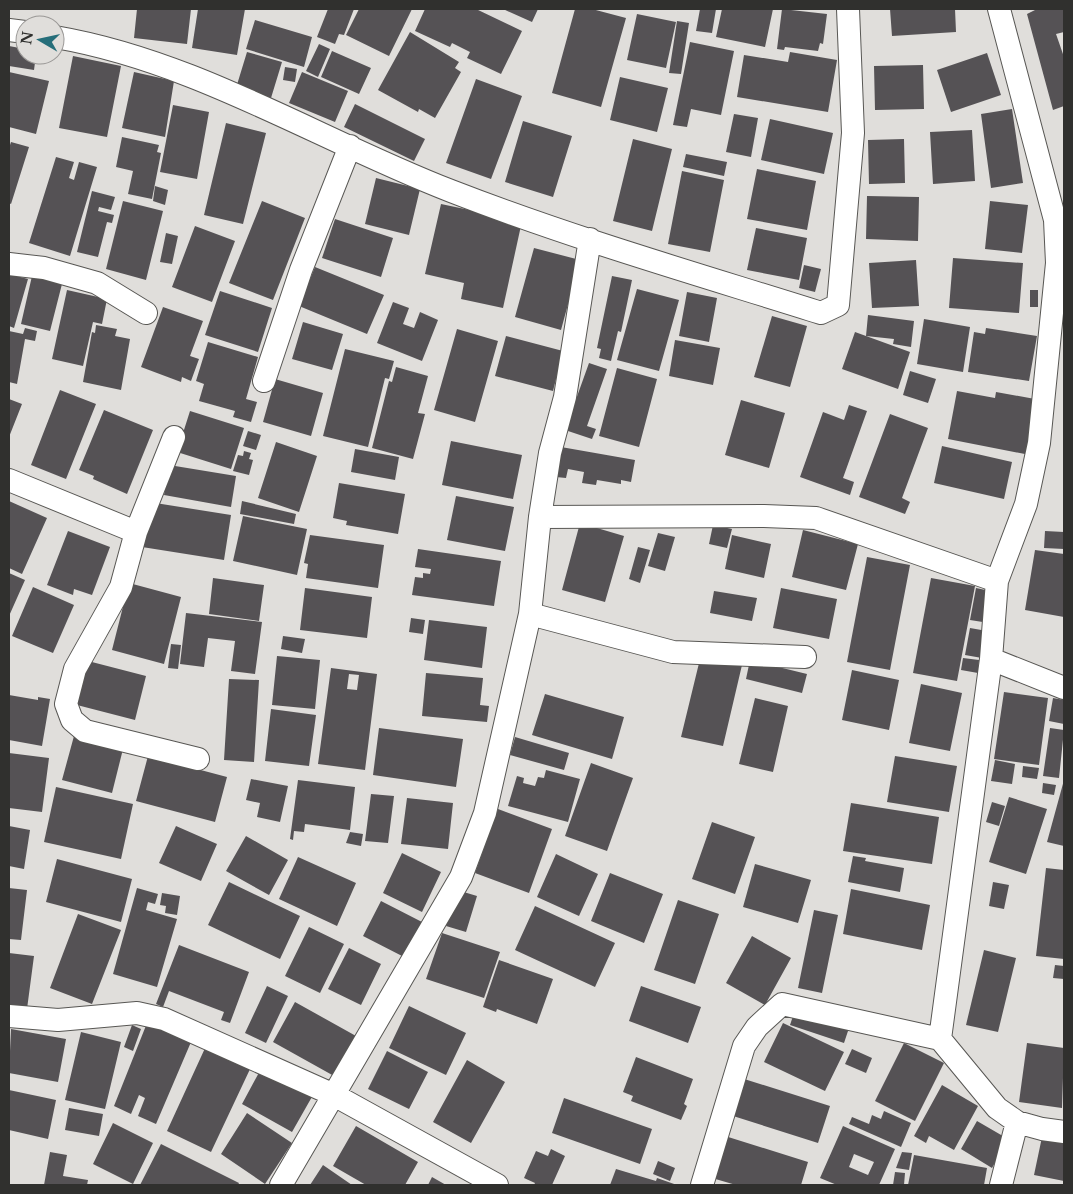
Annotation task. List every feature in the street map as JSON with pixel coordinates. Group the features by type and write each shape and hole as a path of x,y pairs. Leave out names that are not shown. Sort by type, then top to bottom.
{"street":[{"path":"65,39 92,44 157,64 229,91 450,190 590,239 821,313 838,305 853,133 848,9"},
{"path":"940,1038 991,659 997,580 1026,504 1039,443 1057,263 1055,220 999,9"},
{"path":"264,381 301,270 350,146"},
{"path":"281,1185 461,877 485,813 530,614 540,518 550,453 565,397 590,239"},
{"path":"9,264 44,268 98,283 146,312"},
{"path":"174,437 136,532 121,587 76,669 66,704 72,720 85,731 198,759"},
{"path":"9,480 136,532"},
{"path":"540,518 764,516 816,518 997,580"},
{"path":"530,614 673,652 805,657"},
{"path":"991,659 1064,688"},
{"path":"702,1185 744,1046 757,1027 782,1004 940,1038 997,1108 1017,1122 1042,1129 1064,1132"},
{"path":"9,1016 58,1020 137,1013 164,1019 334,1095 497,1185"},
{"path":"1001,1185 1017,1122"}],"building":[{"path":"137,9 191,9 187,44 134,38"},
{"path":"198,9 245,9 237,55 192,48"},
{"path":"328,9 354,9 344,35 339,34 335,44 317,37"},
{"path":"359,9 412,9 389,56 346,35"},
{"path":"425,9 476,9 522,31 501,74 467,58 470,52 452,43 450,47 415,31"},
{"path":"503,9 538,9 532,22"},
{"path":"575,9 592,9 626,18 601,107 552,93"},
{"path":"700,9 716,9 712,33 696,31"},
{"path":"722,9 773,9 765,47 716,37"},
{"path":"782,9 827,14 823,44 820,43 818,51 785,47 784,50 777,49"},
{"path":"890,9 955,9 956,32 892,36"},
{"path":"1037,9 1064,9 1064,32 1056,34 1064,57 1064,106 1053,110 1027,14"},
{"path":"637,14 676,22 666,68 627,60"},
{"path":"255,20 312,37 304,67 246,49"},
{"path":"677,21 689,23 681,74 669,73"},
{"path":"410,32 459,62 455,68 461,72 435,118 419,109 418,112 378,90"},
{"path":"690,42 734,51 721,115 691,109 687,127 673,125"},
{"path":"319,44 330,49 318,77 306,71"},
{"path":"9,46 15,47 15,65 35,65 34,70 9,66"},
{"path":"332,51 371,68 359,94 321,77"},
{"path":"247,52 282,62 271,98 236,88"},
{"path":"790,52 837,60 828,112 737,97 744,55 788,62"},
{"path":"987,53 1001,95 951,112 937,70"},
{"path":"73,56 121,66 107,137 59,128"},
{"path":"923,65 924,109 875,110 874,66"},
{"path":"285,67 297,69 295,82 283,80"},
{"path":"9,72 49,81 36,134 9,127"},
{"path":"134,72 174,81 165,137 122,128"},
{"path":"302,72 348,91 335,122 289,103"},
{"path":"620,77 668,88 657,132 610,120"},
{"path":"476,79 522,96 491,179 446,163"},
{"path":"355,104 425,139 414,161 344,127"},
{"path":"173,105 209,112 197,179 160,172"},
{"path":"1012,109 1023,183 991,188 981,114"},
{"path":"734,114 758,118 751,157 726,152"},
{"path":"770,119 833,133 824,174 761,160"},
{"path":"523,121 572,136 553,197 505,182"},
{"path":"226,123 266,133 243,224 204,215"},
{"path":"972,130 975,181 933,184 930,132"},
{"path":"122,137 159,145 157,152 161,153 152,199 128,194 133,171 116,167"},
{"path":"633,139 672,149 652,231 613,221"},
{"path":"904,139 905,183 869,184 868,140"},
{"path":"11,142 29,147 11,204 9,203 9,148"},
{"path":"686,154 727,162 724,176 683,167"},
{"path":"56,157 74,162 69,178 74,180 79,162 97,167 70,256 29,243"},
{"path":"757,169 816,181 807,230 747,219"},
{"path":"682,171 724,180 710,252 668,244"},
{"path":"376,178 420,189 409,235 365,224"},
{"path":"155,186 168,190 165,205 153,201"},
{"path":"92,191 115,197 111,210 99,207 98,211 114,215 112,223 107,222 98,257 77,252"},
{"path":"867,196 919,197 918,241 866,239"},
{"path":"123,201 163,211 146,280 106,269"},
{"path":"262,201 305,218 273,300 229,283"},
{"path":"990,201 1028,205 1022,253 985,249"},
{"path":"441,204 522,221 503,308 461,299 464,283 425,274"},
{"path":"335,219 393,238 381,277 322,258"},
{"path":"195,226 235,241 212,302 172,287"},
{"path":"756,228 807,238 799,280 747,270"},
{"path":"166,233 178,236 172,264 160,262"},
{"path":"534,248 580,260 561,330 515,317"},
{"path":"953,258 1023,263 1019,313 949,308"},
{"path":"916,260 919,306 872,308 869,263"},
{"path":"804,265 821,269 815,292 799,288"},
{"path":"315,267 384,295 367,334 299,306"},
{"path":"9,274 28,279 14,328 9,326"},
{"path":"32,276 62,284 50,331 21,324"},
{"path":"612,276 632,280 621,332 618,331 611,361 599,358 601,349 597,348"},
{"path":"637,289 679,300 659,371 617,360"},
{"path":"67,290 107,299 102,324 93,322 83,366 52,359"},
{"path":"1030,290 1038,290 1038,307 1030,307"},
{"path":"220,291 272,308 258,352 205,335"},
{"path":"687,292 717,298 709,342 679,336"},
{"path":"393,302 409,308 403,324 414,328 420,312 438,320 422,361 377,343"},
{"path":"163,307 203,321 190,356 199,359 191,381 182,377 181,382 141,367"},
{"path":"868,315 914,321 911,347 893,344 894,339 866,336"},
{"path":"772,316 807,326 790,387 754,377"},
{"path":"924,319 970,327 963,372 917,364"},
{"path":"303,322 343,334 332,370 292,359"},
{"path":"96,325 117,329 115,336 130,339 121,390 83,382 92,332 95,333"},
{"path":"25,328 37,331 35,341 25,339 17,384 9,382 9,331 23,334"},
{"path":"986,328 1037,336 1029,381 968,372 974,332 985,334"},
{"path":"457,329 498,341 475,422 434,410"},
{"path":"855,332 910,352 898,389 842,369"},
{"path":"506,336 563,351 553,391 495,376"},
{"path":"675,340 720,348 713,385 669,376"},
{"path":"208,342 258,357 246,399 257,402 251,422 233,417 235,411 199,401 204,384 196,381"},
{"path":"345,349 394,361 389,379 385,378 368,447 323,436"},
{"path":"589,363 607,369 587,426 596,429 592,439 565,430"},
{"path":"396,367 428,376 418,413 425,414 413,459 372,448 389,381 392,382"},
{"path":"617,368 657,379 639,447 599,436"},
{"path":"910,371 936,379 928,403 903,395"},
{"path":"275,379 323,393 311,436 263,422"},
{"path":"60,390 96,404 66,479 31,465"},
{"path":"957,391 995,398 996,392 1035,399 1030,455 948,439"},
{"path":"9,399 22,404 9,437"},
{"path":"741,400 785,413 769,468 725,455"},
{"path":"849,405 867,411 843,478 854,482 850,495 800,477 823,412 844,420"},
{"path":"104,410 153,430 127,494 93,479 94,476 79,470"},
{"path":"190,411 244,428 231,469 177,452"},
{"path":"890,414 928,428 902,498 910,502 905,514 859,497"},
{"path":"248,431 261,435 256,450 243,446"},
{"path":"451,441 522,455 513,499 442,485"},
{"path":"276,442 317,456 299,512 258,498"},
{"path":"942,446 1012,462 1004,499 934,483"},
{"path":"561,447 635,460 631,482 621,480 621,484 597,480 596,485 582,483 584,472 568,469 566,478 556,477"},
{"path":"355,449 399,457 395,480 351,472"},
{"path":"244,451 251,453 249,459 253,460 249,475 233,471 238,455 243,456"},
{"path":"169,465 236,476 231,507 164,495"},
{"path":"339,483 405,494 398,534 346,525 347,521 333,518"},
{"path":"456,496 514,507 505,551 447,540"},
{"path":"9,501 47,518 22,574 9,568"},
{"path":"242,501 296,514 294,524 240,514"},
{"path":"149,502 231,515 224,560 142,547"},
{"path":"243,516 307,529 297,575 233,561"},
{"path":"580,523 624,536 605,602 562,590"},
{"path":"713,525 732,529 727,548 709,544"},
{"path":"803,530 858,544 846,590 792,577"},
{"path":"68,531 110,547 92,595 74,589 73,595 47,585"},
{"path":"1045,531 1064,532 1064,549 1044,548"},
{"path":"658,533 675,537 665,571 648,566"},
{"path":"310,535 384,545 378,588 306,578 308,564 304,563"},
{"path":"732,535 771,544 764,578 725,569"},
{"path":"638,547 650,550 640,583 629,579"},
{"path":"418,549 501,561 494,606 412,595 415,577 423,578 423,573 430,574 431,569 415,567"},
{"path":"1035,550 1064,554 1064,617 1025,610"},
{"path":"867,557 910,565 890,670 847,662"},
{"path":"9,573 25,580 9,616"},
{"path":"213,578 264,585 259,621 209,614"},
{"path":"931,578 975,586 957,681 913,673"},
{"path":"129,583 181,597 164,664 112,650"},
{"path":"33,587 74,605 53,653 12,636"},
{"path":"305,588 372,597 367,638 300,630"},
{"path":"781,588 837,599 829,639 773,628"},
{"path":"976,588 995,592 989,623 970,620"},
{"path":"714,591 757,598 752,621 710,613"},
{"path":"186,613 262,622 255,674 231,671 235,641 208,638 204,667 180,664"},
{"path":"411,618 425,620 423,634 409,632"},
{"path":"429,620 487,627 482,668 424,660"},
{"path":"970,628 987,631 982,658 965,655"},
{"path":"283,636 305,639 302,653 281,649"},
{"path":"171,644 181,645 178,669 168,668"},
{"path":"277,656 320,660 315,709 272,705"},
{"path":"963,658 979,660 978,673 961,670"},
{"path":"700,659 742,665 723,746 681,737"},
{"path":"750,660 807,674 802,693 746,679"},
{"path":"88,661 146,676 135,720 77,705"},
{"path":"331,668 377,674 365,770 318,764","holes":["349,674 359,675 357,690 347,689"]},
{"path":"852,670 899,680 889,730 842,720"},
{"path":"426,673 483,678 480,705 489,706 487,722 422,716"},
{"path":"229,679 259,680 254,762 224,760"},
{"path":"921,684 962,693 950,751 909,743"},
{"path":"1004,692 1048,698 1039,765 994,759"},
{"path":"545,694 624,717 612,759 532,735"},
{"path":"9,695 38,700 38,697 50,699 42,746 9,740"},
{"path":"755,698 788,706 773,772 739,764"},
{"path":"1053,698 1064,700 1064,724 1049,721"},
{"path":"271,709 316,715 309,766 265,761"},
{"path":"379,728 463,739 456,787 373,775"},
{"path":"1050,728 1064,730 1059,778 1043,776"},
{"path":"74,736 123,749 112,793 62,780"},
{"path":"515,737 569,753 564,770 510,755"},
{"path":"9,753 49,758 42,812 9,808"},
{"path":"148,756 227,777 215,822 136,801"},
{"path":"895,756 957,766 949,812 887,802"},
{"path":"995,760 1015,764 1012,784 991,781"},
{"path":"591,763 633,778 607,851 565,836"},
{"path":"1023,766 1039,768 1037,779 1022,777"},
{"path":"546,770 580,779 568,822 508,806 517,776 524,778 523,783 535,786 538,777 544,778"},
{"path":"251,779 288,786 280,822 257,817 260,803 246,800"},
{"path":"298,780 355,787 350,830 305,824 304,832 294,831 293,840 290,839"},
{"path":"1064,780 1064,846 1047,842"},
{"path":"1043,783 1056,785 1054,795 1042,793"},
{"path":"56,787 133,804 121,859 44,842"},
{"path":"371,794 394,796 388,843 365,841"},
{"path":"1009,797 1047,809 1026,874 989,862"},
{"path":"407,798 453,803 448,849 401,844"},
{"path":"992,802 1005,806 999,826 986,822"},
{"path":"851,803 939,817 932,864 843,851"},
{"path":"498,809 552,829 529,893 475,873"},
{"path":"712,822 755,837 735,894 692,879"},
{"path":"9,826 30,830 24,869 9,866"},
{"path":"176,826 217,844 201,881 159,863"},
{"path":"350,832 363,834 361,846 346,843"},
{"path":"246,836 288,860 269,895 226,871"},
{"path":"402,853 441,872 422,912 383,893"},
{"path":"556,854 598,874 579,916 537,897"},
{"path":"853,856 866,858 865,861 904,868 900,892 848,882"},
{"path":"298,857 356,883 337,926 279,899"},
{"path":"57,859 132,879 121,922 46,902"},
{"path":"755,864 811,880 798,923 743,907"},
{"path":"1046,868 1064,870 1064,959 1036,956"},
{"path":"610,873 663,894 644,943 591,921"},
{"path":"229,882 300,916 280,959 208,925"},
{"path":"993,882 1009,885 1004,909 989,906"},
{"path":"9,888 27,890 21,940 9,939"},
{"path":"137,888 158,894 155,904 148,902 146,910 177,919 157,987 113,974"},
{"path":"851,889 930,905 922,950 843,934"},
{"path":"457,890 477,896 466,932 446,926"},
{"path":"162,893 180,896 177,915 165,913 166,906 160,905"},
{"path":"678,900 719,914 695,984 654,970"},
{"path":"381,901 422,922 404,957 363,936"},
{"path":"535,906 615,943 595,987 515,950"},
{"path":"814,910 838,915 822,993 798,988"},
{"path":"78,914 121,930 92,1004 50,988"},
{"path":"309,927 344,944 320,993 285,976"},
{"path":"442,933 500,952 484,998 426,979"},
{"path":"752,936 791,958 765,1005 726,983"},
{"path":"179,945 249,972 230,1023 221,1020 224,1012 169,991 163,1007 156,1004"},
{"path":"349,948 381,964 361,1005 328,989"},
{"path":"984,950 1016,958 998,1032 966,1025"},
{"path":"9,953 34,956 27,1009 9,1007"},
{"path":"499,960 553,979 537,1024 497,1009 496,1012 483,1007"},
{"path":"1055,965 1064,966 1064,979 1053,978"},
{"path":"267,986 288,996 266,1043 245,1033"},
{"path":"641,986 701,1007 688,1043 629,1021"},
{"path":"295,1002 356,1036 334,1076 273,1042"},
{"path":"409,1006 466,1033 446,1075 389,1048"},
{"path":"795,1010 849,1028 844,1043 790,1025"},
{"path":"147,1023 191,1042 156,1124 138,1116 145,1098 139,1095 131,1114 114,1106"},
{"path":"783,1023 844,1052 825,1091 764,1062"},
{"path":"132,1025 141,1029 133,1051 124,1047"},
{"path":"11,1029 66,1039 58,1082 9,1073"},
{"path":"81,1032 121,1042 105,1109 65,1100"},
{"path":"904,1043 944,1063 915,1121 875,1101"},
{"path":"1027,1043 1064,1048 1062,1108 1019,1102"},
{"path":"206,1046 251,1067 211,1152 167,1131"},
{"path":"852,1049 872,1058 866,1073 845,1064"},
{"path":"387,1051 428,1072 409,1109 368,1089"},
{"path":"636,1057 693,1079 684,1104 687,1106 681,1120 631,1101 633,1096 623,1092"},
{"path":"467,1060 505,1082 471,1143 433,1122"},
{"path":"262,1067 313,1095 292,1132 242,1104"},
{"path":"741,1078 830,1106 818,1143 730,1115"},
{"path":"942,1085 978,1106 954,1150 929,1136 926,1143 914,1136"},
{"path":"9,1090 56,1100 48,1139 9,1130"},
{"path":"564,1098 652,1129 640,1164 552,1133"},
{"path":"69,1108 103,1114 99,1136 65,1130"},
{"path":"884,1111 911,1123 901,1147 849,1124 852,1117 869,1124 872,1115 881,1119"},
{"path":"247,1113 292,1143 265,1184 221,1154"},
{"path":"977,1121 1008,1139 992,1168 961,1149"},
{"path":"113,1123 153,1143 133,1184 93,1164"},
{"path":"356,1126 418,1162 405,1185 366,1185 333,1166"},
{"path":"843,1126 895,1149 879,1185 837,1185 820,1178","holes":["854,1154 874,1162 868,1175 849,1167"]},
{"path":"725,1136 808,1162 801,1185 736,1185 712,1178"},
{"path":"1042,1137 1064,1142 1064,1181 1034,1175"},
{"path":"161,1144 239,1183 238,1185 140,1185"},
{"path":"551,1149 565,1156 552,1185 534,1185 535,1183 524,1178 536,1151 548,1156"},
{"path":"50,1152 67,1155 63,1176 88,1180 87,1185 44,1185"},
{"path":"902,1152 912,1153 909,1170 896,1168"},
{"path":"914,1155 987,1168 984,1185 908,1185"},
{"path":"658,1161 675,1168 670,1181 653,1174"},
{"path":"323,1165 352,1185 310,1185"},
{"path":"616,1169 656,1181 657,1178 677,1185 610,1185"},
{"path":"895,1172 905,1173 904,1185 893,1185"},
{"path":"432,1177 446,1185 428,1185"}]}
